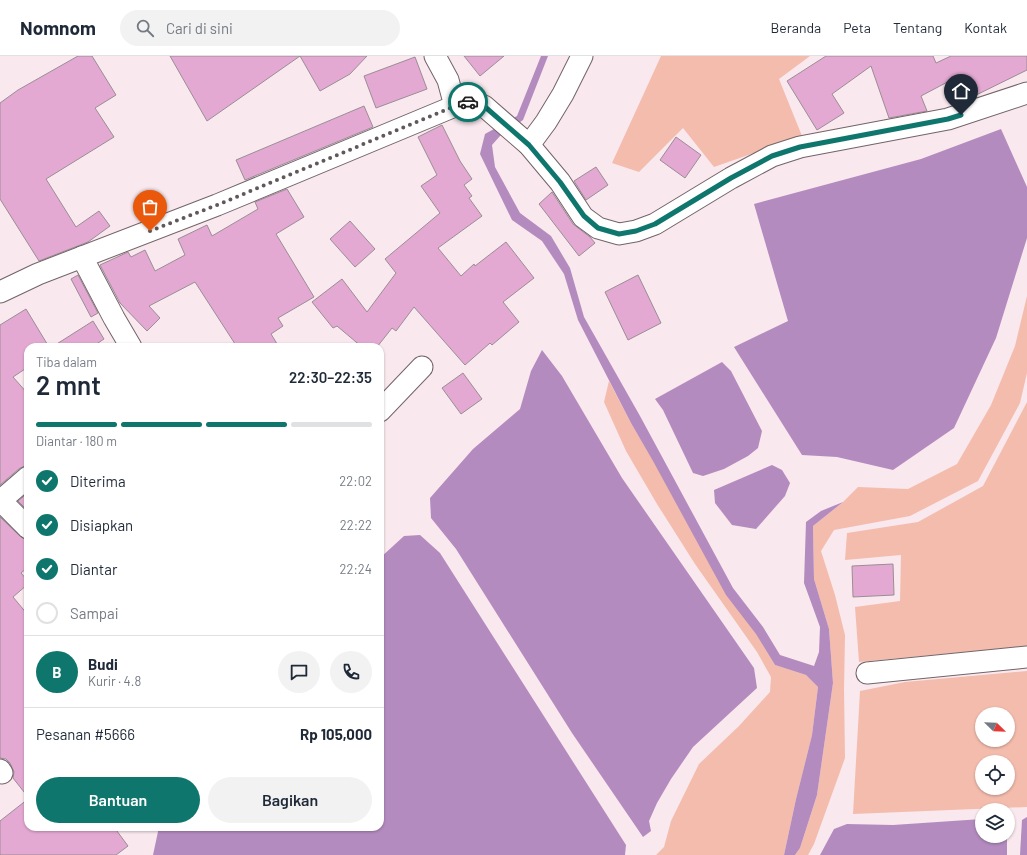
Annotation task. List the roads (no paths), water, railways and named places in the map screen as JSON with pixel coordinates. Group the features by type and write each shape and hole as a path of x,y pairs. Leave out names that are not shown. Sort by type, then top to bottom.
{"street":[{"path":"435,56 448,80 455,106"},
{"path":"522,139 546,122 563,94 582,56"},
{"path":"0,292 38,274 217,205 455,106 470,102 484,106 522,139 560,182 584,216 598,228 619,234 636,231 655,224 731,178 772,156 800,147 948,119 1027,93"},
{"path":"82,257 129,343"},
{"path":"384,407 422,367"},
{"path":"24,480 0,501 24,524"},
{"path":"867,673 1027,657"}]}
